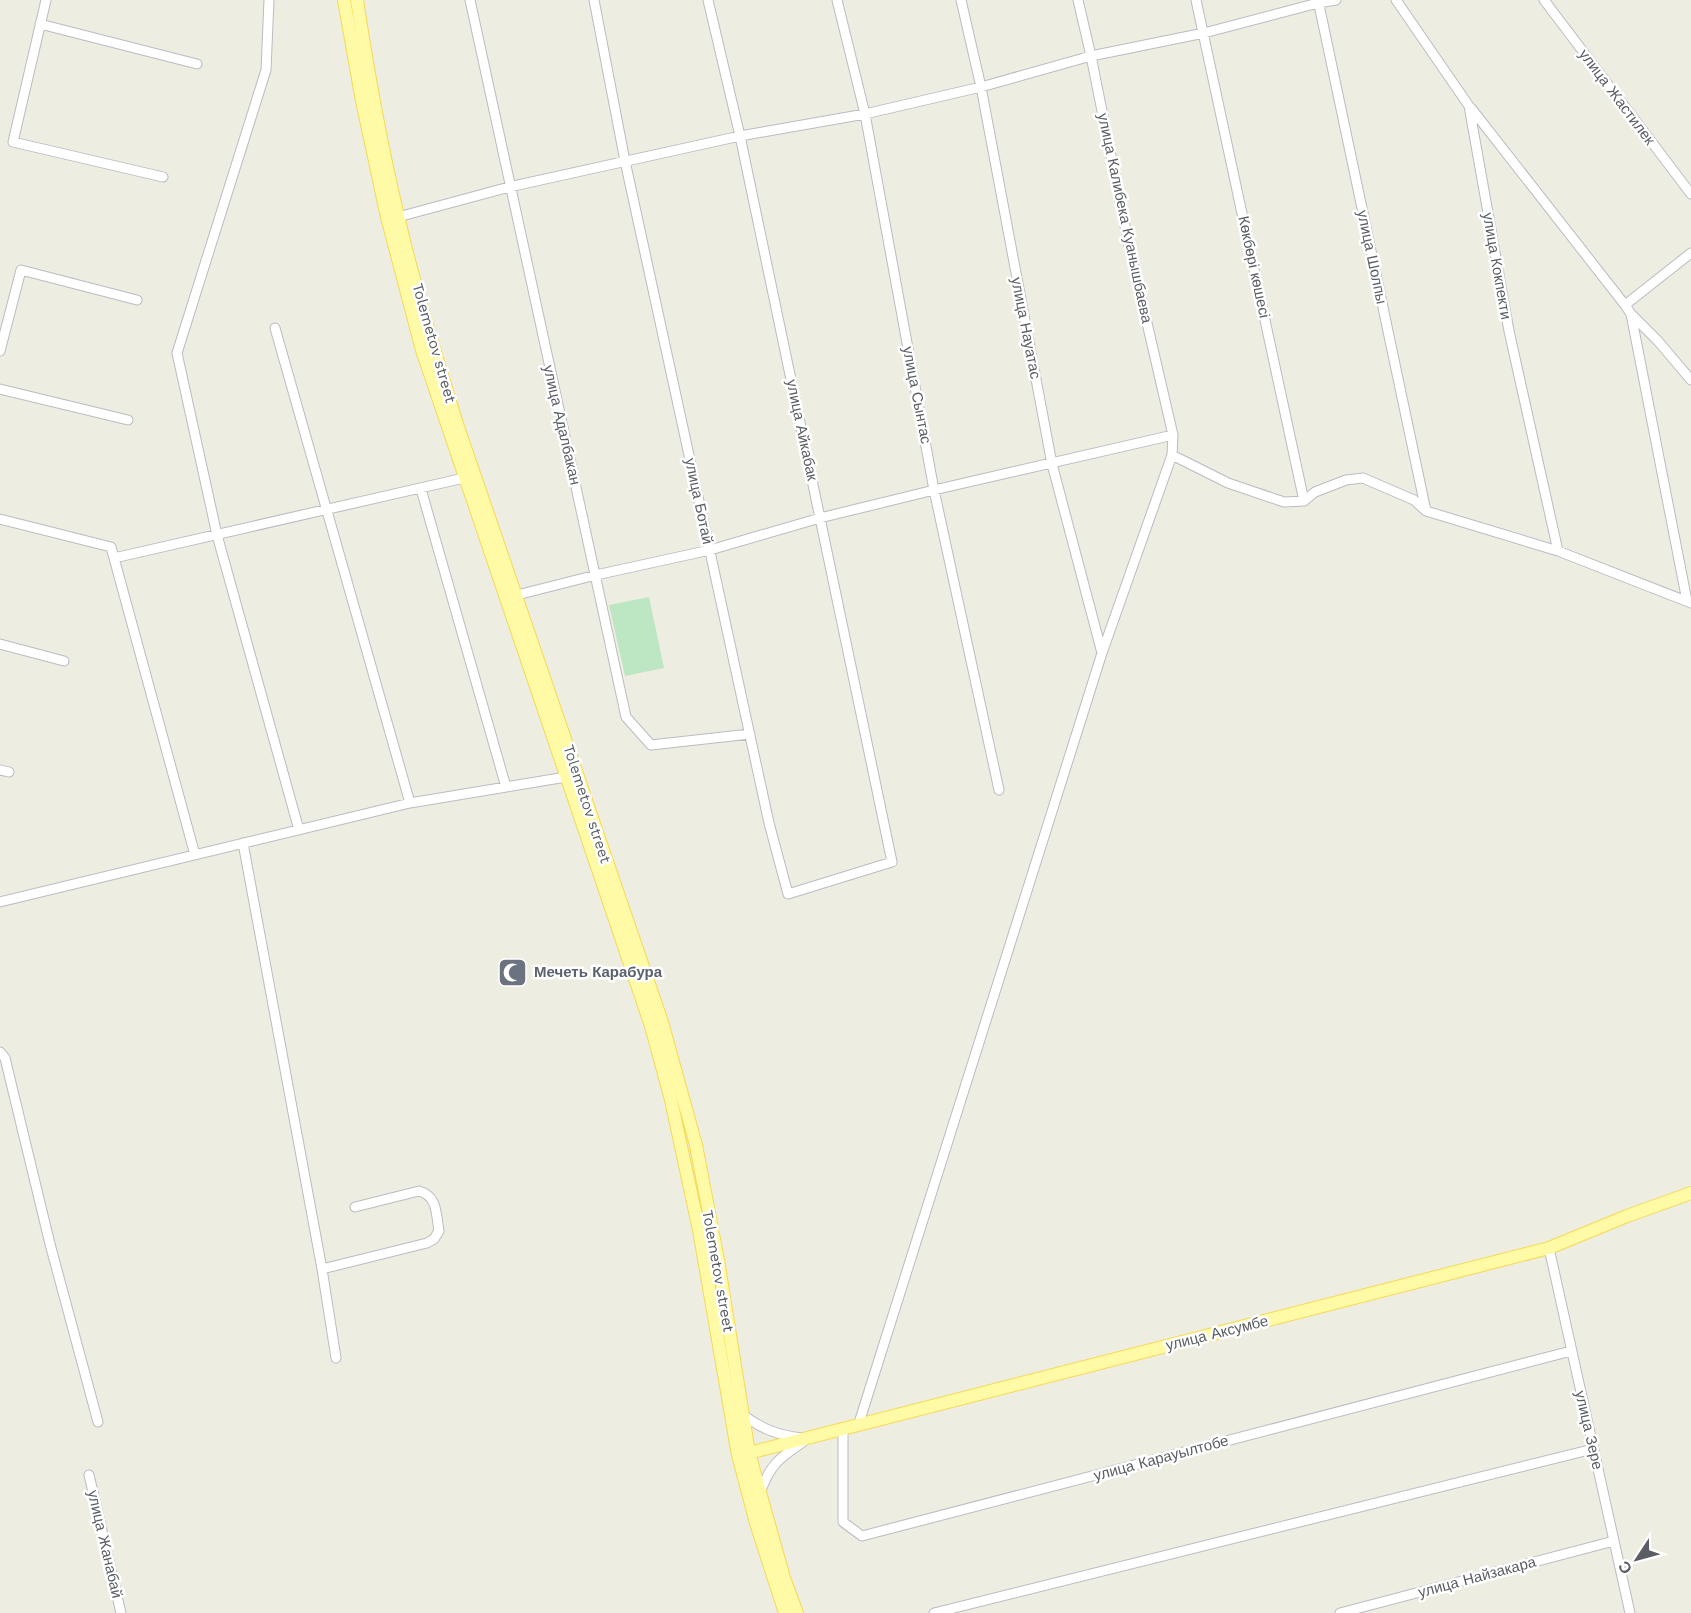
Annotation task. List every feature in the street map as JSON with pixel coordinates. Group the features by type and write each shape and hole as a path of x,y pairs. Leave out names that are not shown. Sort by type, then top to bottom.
{"main road":[{"name":"Tolemetov street","path":"344,0 362,101 399,268 422,350 464,478 517,595 662,1022 696,1145 718,1260 742,1414 743,1454 760,1493 784,1578 797,1613"},
{"name":"Tolemetov street","path":"357,0 373,99 398,217 440,369 486,525 566,777 651,1026 699,1230 756,1523 785,1613"},
{"name":"улица Аксумбе","path":"743,1454 1549,1248 1691,1193"}],"street":[{"path":"46,0 13,142 163,177"},
{"path":"269,0 266,70 177,353 218,535 299,830"},
{"name":"улица Адалбакан","path":"470,0 626,717 651,745 750,734"},
{"name":"улица Ботай","path":"594,0 625,161 769,823 788,894 892,862"},
{"name":"улица Айкабак","path":"708,0 740,136 892,862"},
{"name":"улица Сынтас","path":"837,0 865,114 934,490 999,790"},
{"name":"улица Науатас","path":"961,0 981,87 1052,464 1102,653"},
{"name":"улица Калибека Куанышбаева","path":"858,1426 1102,653 1173,455 1173,435 1128,241 1078,0"},
{"name":"Көкбөрі көшесі","path":"1196,0 1304,501"},
{"path":"398,217 510,187 625,161 740,136 865,114 981,87 1091,56 1204,33 1318,1 1336,0"},
{"name":"улица Кокпекти","path":"1396,0 1469,106 1509,331 1558,551"},
{"name":"улица Жастилек","path":"1544,0 1691,194"},
{"name":"улица Шолпы","path":"1318,1 1426,511"},
{"path":"40,24 197,64"},
{"path":"1469,106 1631,315 1658,341 1691,380"},
{"path":"1625,305 1691,253"},
{"path":"0,351 21,270 137,300"},
{"path":"1631,315 1689,602"},
{"path":"275,328 410,803"},
{"path":"0,389 128,420"},
{"path":"517,595 710,550 820,518 934,490 1173,435"},
{"path":"1173,455 1228,483 1284,502 1304,501 1316,492 1346,480 1363,478 1414,500 1426,511 1558,551 1689,602"},
{"path":"114,558 464,478"},
{"path":"421,489 506,787"},
{"path":"0,519 111,547 195,855"},
{"path":"0,644 64,661"},
{"path":"0,902 410,803 566,777"},
{"path":"243,843 322,1269 336,1358"},
{"path":"0,1052 5,1058 50,1244 98,1422"},
{"path":"322,1269 427,1243 439,1232 434,1201 427,1193 419,1191 355,1207"},
{"name":"улица Зере","path":"1549,1248 1630,1613"},
{"name":"улица Карауылтобе","path":"843,1430 843,1522 862,1536 1571,1351"},
{"path":"742,1414 756,1425 771,1432 807,1439"},
{"path":"760,1493 768,1472 777,1460 807,1439"},
{"path":"934,1613 1593,1449"},
{"name":"улица Жанабай","path":"89,1475 120,1613"},
{"name":"улица Найзакара","path":"1340,1613 1614,1541"}],"green space":[{"path":"649,597 664,668 625,676 609,605"}],"place":[{"name":"Мечеть Карабура","path":"513,972"}]}
